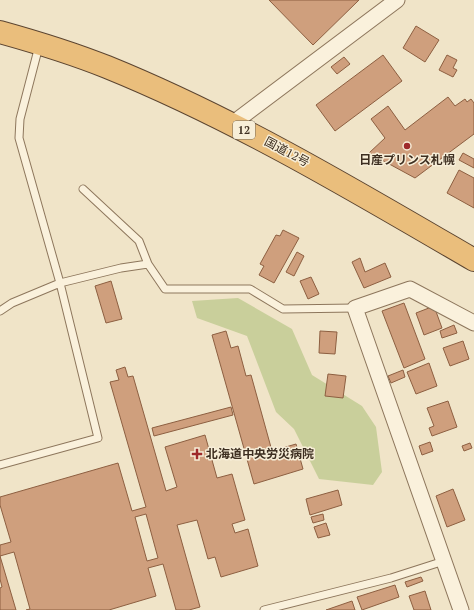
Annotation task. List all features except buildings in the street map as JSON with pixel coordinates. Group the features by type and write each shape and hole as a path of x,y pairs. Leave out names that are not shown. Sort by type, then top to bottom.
{"highway":[{"name":"国道12号","path":"0,32 106,66 232,124 315,167 474,260"}],"street":[{"path":"232,124 396,0"},
{"path":"461,610 355,308 410,289 474,323"}],"lane":[{"path":"0,465 98,438 60,283 19,138 20,119 40,44"},
{"path":"83,189 139,241 148,264 165,289 250,288 283,309 355,308"},
{"path":"0,310 60,283 121,268 148,264"},
{"path":"264,610 391,578 444,561"}],"green space":[{"path":"238,298 292,329 312,375 362,406 376,427 382,472 373,485 319,479 294,429 276,412 247,336 197,318 192,301"}],"place":[{"name":"日産プリンス札幌","path":"407,146"},
{"name":"北海道中央労災病院","path":"197,454"}]}
